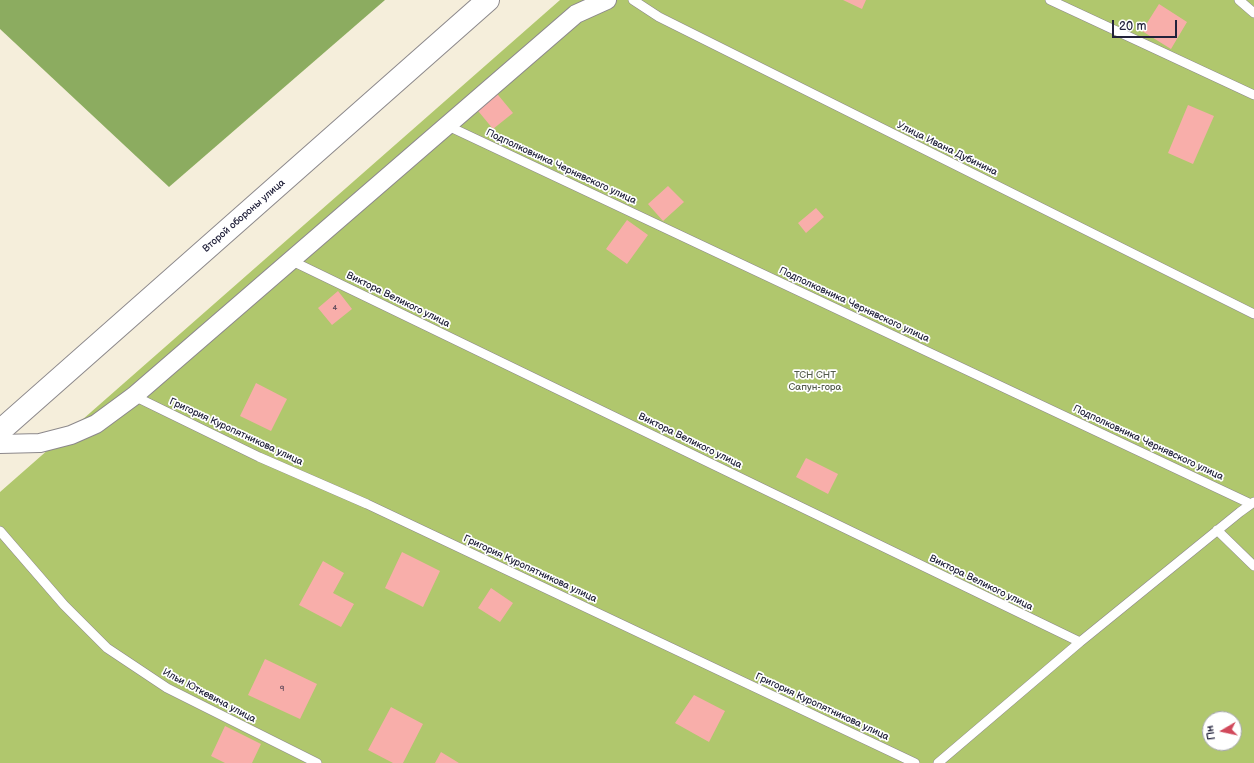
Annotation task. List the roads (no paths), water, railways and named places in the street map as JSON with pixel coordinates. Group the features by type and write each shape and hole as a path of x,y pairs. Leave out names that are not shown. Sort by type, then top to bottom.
{"main road":[{"name":"Второй обороны улица","path":"0,431 488,0"}],"street":[{"path":"0,444 40,443 71,435 96,424 134,396 576,14 607,0"}],"lane":[{"name":"Улица Ивана Дубинина","path":"633,0 659,17 1254,314"},
{"path":"1050,0 1254,95"},
{"path":"1239,0 1254,13"},
{"name":"Подполковника Чернявского улица","path":"448,126 1253,503"},
{"name":"Виктора Великого улица","path":"290,260 1080,642"},
{"name":"Григория Куропятникова улица","path":"134,396 259,457 367,504 915,763"},
{"path":"938,763 1080,642 1217,530 1253,503"},
{"path":"1217,530 1254,566"},
{"name":"Ильи Юткевича улица","path":"0,531 64,605 107,648 167,688 317,763"}],"park label":[{"name":"ТСН СНТ Сапун-гора","path":"815,380"}]}
